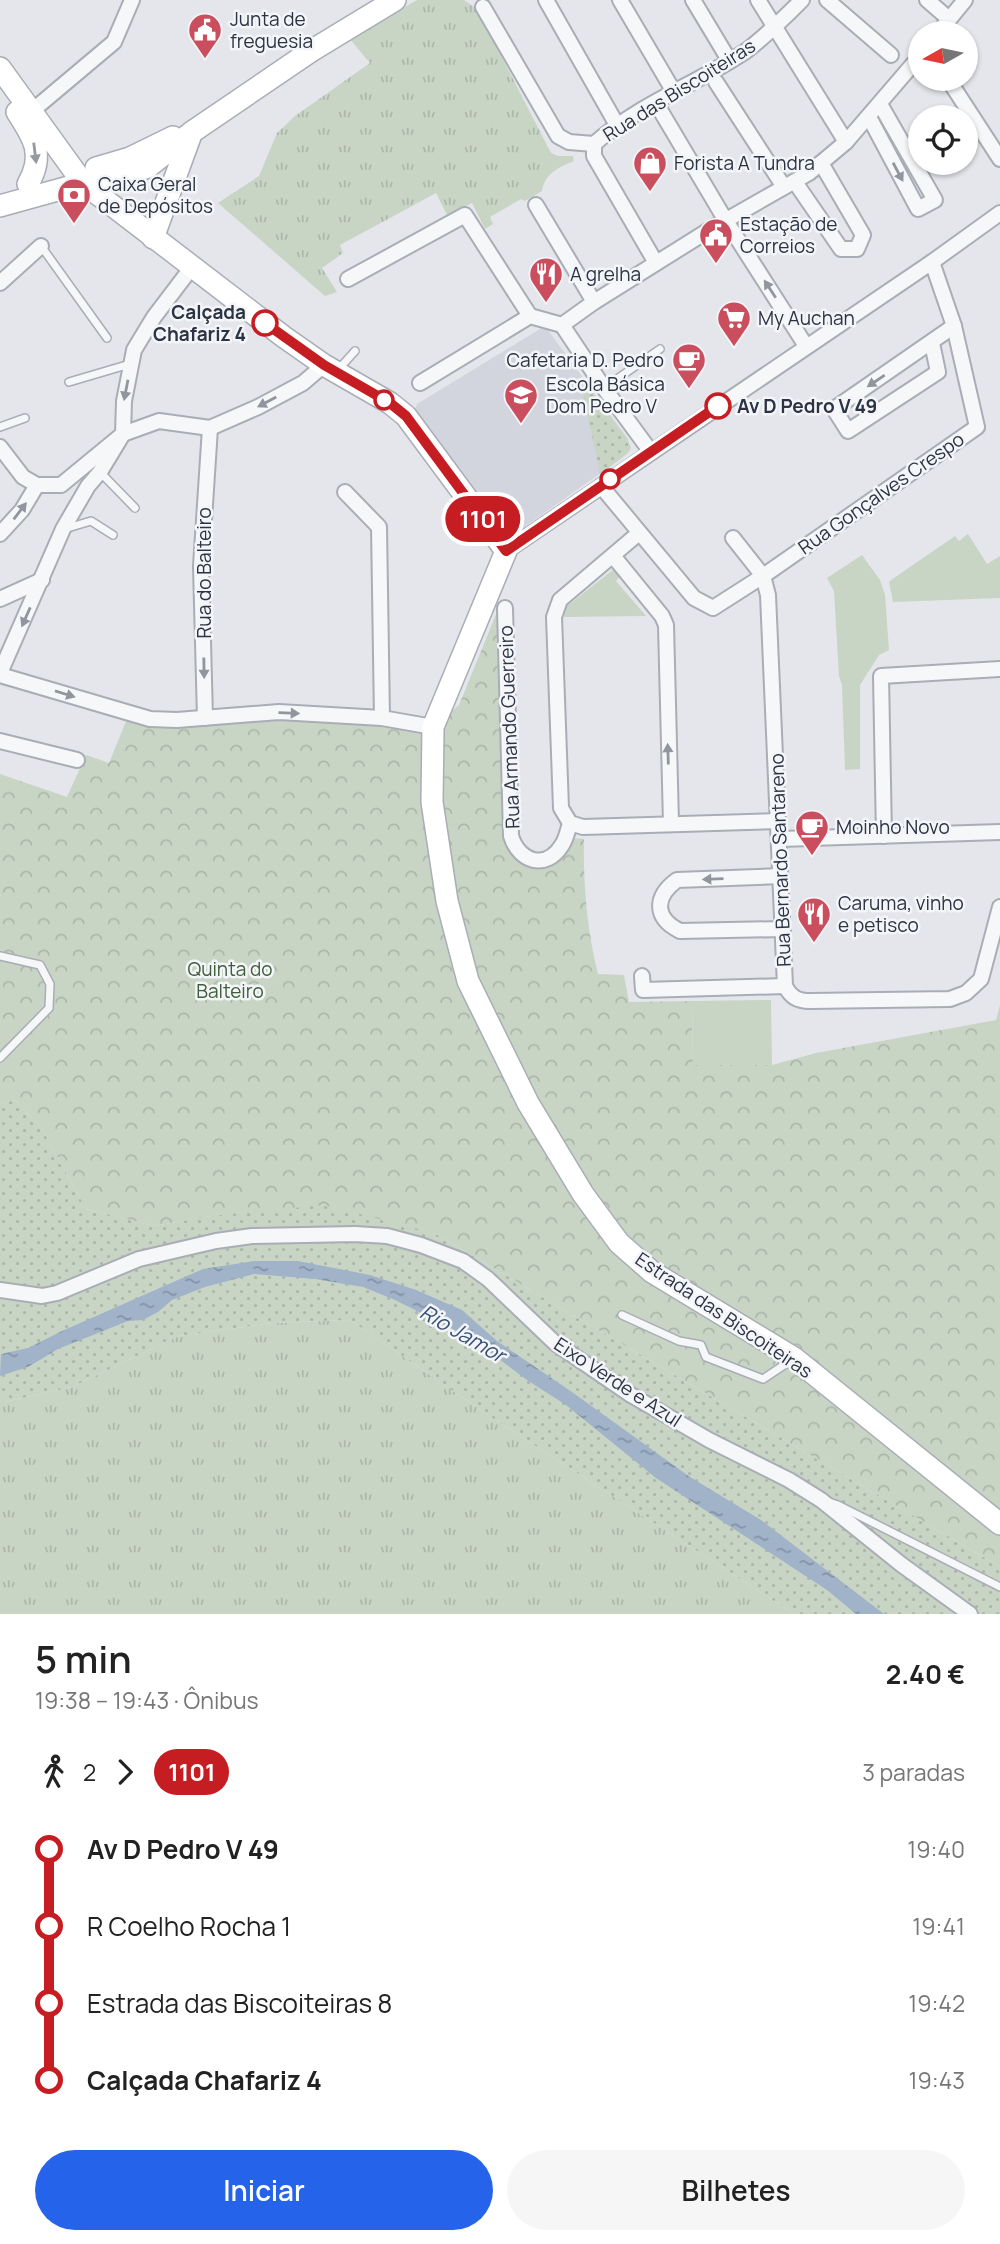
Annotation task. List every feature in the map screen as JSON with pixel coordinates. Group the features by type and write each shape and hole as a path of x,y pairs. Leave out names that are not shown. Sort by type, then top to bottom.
{"street":[{"path":"32,111 114,42 132,0"},
{"path":"0,206 121,162 175,136 192,132 310,51 395,0"},
{"path":"545,0 617,125"},
{"path":"620,0 674,92"},
{"path":"693,0 729,60"},
{"path":"758,0 846,142"},
{"name":"Rua das Biscoiteiras","path":"656,263 594,156 594,144 617,125 744,52 774,29 802,0"},
{"path":"827,0 891,55"},
{"path":"927,0 949,19 965,0"},
{"path":"483,7 558,136 569,142 594,144"},
{"path":"562,325 656,263 789,185 821,163 846,142 908,70"},
{"path":"4,72 79,178 191,267 330,368 390,403 406,416 506,551 1000,213"},
{"path":"4,72 11,101 36,148 38,160 28,184"},
{"path":"716,82 789,185 841,249 858,249 863,235 821,163"},
{"path":"956,91 1000,159"},
{"path":"656,103 726,221 806,346"},
{"path":"869,117 918,209 935,200 880,104"},
{"path":"153,238 192,132"},
{"path":"0,192 28,184 79,178"},
{"path":"536,205 594,302"},
{"path":"348,279 465,215 530,316 562,325 651,452"},
{"path":"0,283 41,246"},
{"name":"Rua Gonçalves Crespo","path":"639,533 694,598 713,608 977,426 954,326 932,262"},
{"path":"191,267 134,350 124,401 123,434 63,529 0,674 150,719 279,712 382,718 433,727"},
{"path":"420,383 530,316"},
{"path":"932,343 938,372 848,431 834,409 954,326"},
{"path":"0,447 23,477 37,485 61,485 123,434 159,421 210,428 258,407 330,368"},
{"name":"Rua do Balteiro","path":"205,718 201,566 210,428"},
{"path":"0,534 22,510 37,485"},
{"path":"601,486 639,533 560,600 554,617 561,808 570,823 583,827 779,821"},
{"path":"345,492 379,527 382,718"},
{"path":"733,538 763,576"},
{"name":"Estrada das Biscoiteiras","path":"506,551 433,727 432,802 450,914 468,981 528,1103 583,1194 619,1243 652,1272 794,1358 1000,1524"},
{"path":"614,556 662,616 666,625 671,823"},
{"name":"Rua Bernardo Santareno","path":"763,576 768,595 785,986 789,994 801,1001 950,999 966,993 981,979 1000,907"},
{"path":"0,599 42,580"},
{"name":"Rua Armando Guerreiro","path":"505,608 511,836 515,850 526,859 541,861 555,854 564,844 570,823"},
{"path":"884,836 881,676 1000,669"},
{"path":"0,741 77,760"},
{"path":"780,839 1000,832"},
{"path":"781,876 677,880 666,887 660,898 660,907 663,919 669,926 680,931 783,929"},
{"path":"642,976 643,990 785,986"},
{"name":"Eixo Verde e Azul","path":"0,1290 42,1296 57,1293 139,1259 216,1241 252,1236 355,1234 387,1236 421,1245 463,1261 488,1279 555,1343 631,1395 821,1500 902,1565 970,1614"}],"lane":[{"path":"41,246 107,338"},
{"path":"604,388 660,349"},
{"path":"330,368 355,351"},
{"path":"69,382 131,364"},
{"path":"0,427 25,418"},
{"path":"100,472 135,508"},
{"path":"63,529 91,521 113,535"},
{"path":"0,956 40,965 50,984 49,1008 0,1058"},
{"path":"622,1315 679,1341 701,1345 706,1357 763,1379 794,1358"},
{"path":"821,1500 838,1505 1000,1587"}],"shaded area":[{"name":"Escola Básica Dom Pedro V","path":"545,326 627,438 631,448 622,458 523,528 505,530 495,522 415,410 417,404"}],"green space":[{"path":"417,0 464,0 477,9 551,153 573,156 574,161 549,175 542,191 525,201 521,199 490,217 493,224 485,229 472,203 447,215 436,193 340,245 343,253 322,268 337,292 325,296 218,203 259,176 277,133 295,116 370,63 350,39"},
{"path":"590,389 627,438 631,448 600,474 583,394"},
{"path":"968,534 987,564 1000,556 1000,598 893,602 889,582 955,536 959,541"},
{"path":"862,555 880,580 885,595 889,650 879,655 860,685 860,769 845,770 842,685 839,676 834,591 827,578"},
{"path":"614,569 622,574 616,581 646,616 564,617 567,606"},
{"name":"Quinta do Balteiro","path":"497,612 504,819 515,857 523,863 544,866 562,858 573,838 584,839 586,907 598,974 624,975 629,1002 692,1001 693,1065 772,1065 816,1053 996,1020 1000,1005 1000,1567 434,1233 211,1216 154,1226 86,1209 42,1129 15,1100 0,1104 0,774 67,797 86,755 109,763 129,714 245,714 433,727 459,705"},
{"path":"771,1000 772,1065 693,1065 692,1001"},
{"path":"15,1100 42,1129 86,1209 154,1226 211,1216 324,1205 434,1233 1000,1567 1000,1614 794,1614 494,1419 350,1320 272,1323 179,1336 72,1387 0,1403 0,1104"},
{"path":"350,1320 494,1419 794,1614 0,1614 0,1403 72,1387 179,1336 272,1323"}],"water":[{"name":"Rio Jamor","path":"254,1261 298,1261 370,1275 416,1290 462,1310 497,1341 690,1477 761,1520 884,1614 856,1614 827,1590 656,1478 566,1405 486,1349 451,1328 363,1287 315,1279 254,1274 205,1287 172,1300 143,1320 128,1321 58,1349 28,1367 0,1376 1,1354 28,1348 203,1269"}],"bus line":[{"name":"1101","path":"265,323 324,365 390,403 406,416 506,551 718,406"}],"place":[{"name":"Junta de freguesia","path":"205,60"},
{"name":"Forista A Tundra","path":"650,193"},
{"name":"Caixa Geral de Depósitos","path":"74,225"},
{"name":"Estação de Correios","path":"716,265"},
{"name":"A grelha","path":"546,304"},
{"name":"Calçada Chafariz 4","path":"265,323"},
{"name":"My Auchan","path":"734,348"},
{"name":"Cafetaria D. Pedro","path":"689,390"},
{"name":"Av D Pedro V 49","path":"718,406"},
{"name":"Escola Básica Dom Pedro V","path":"521,425"},
{"name":"Moinho Novo","path":"812,857"},
{"name":"Caruma, vinho e petisco","path":"814,944"}]}
